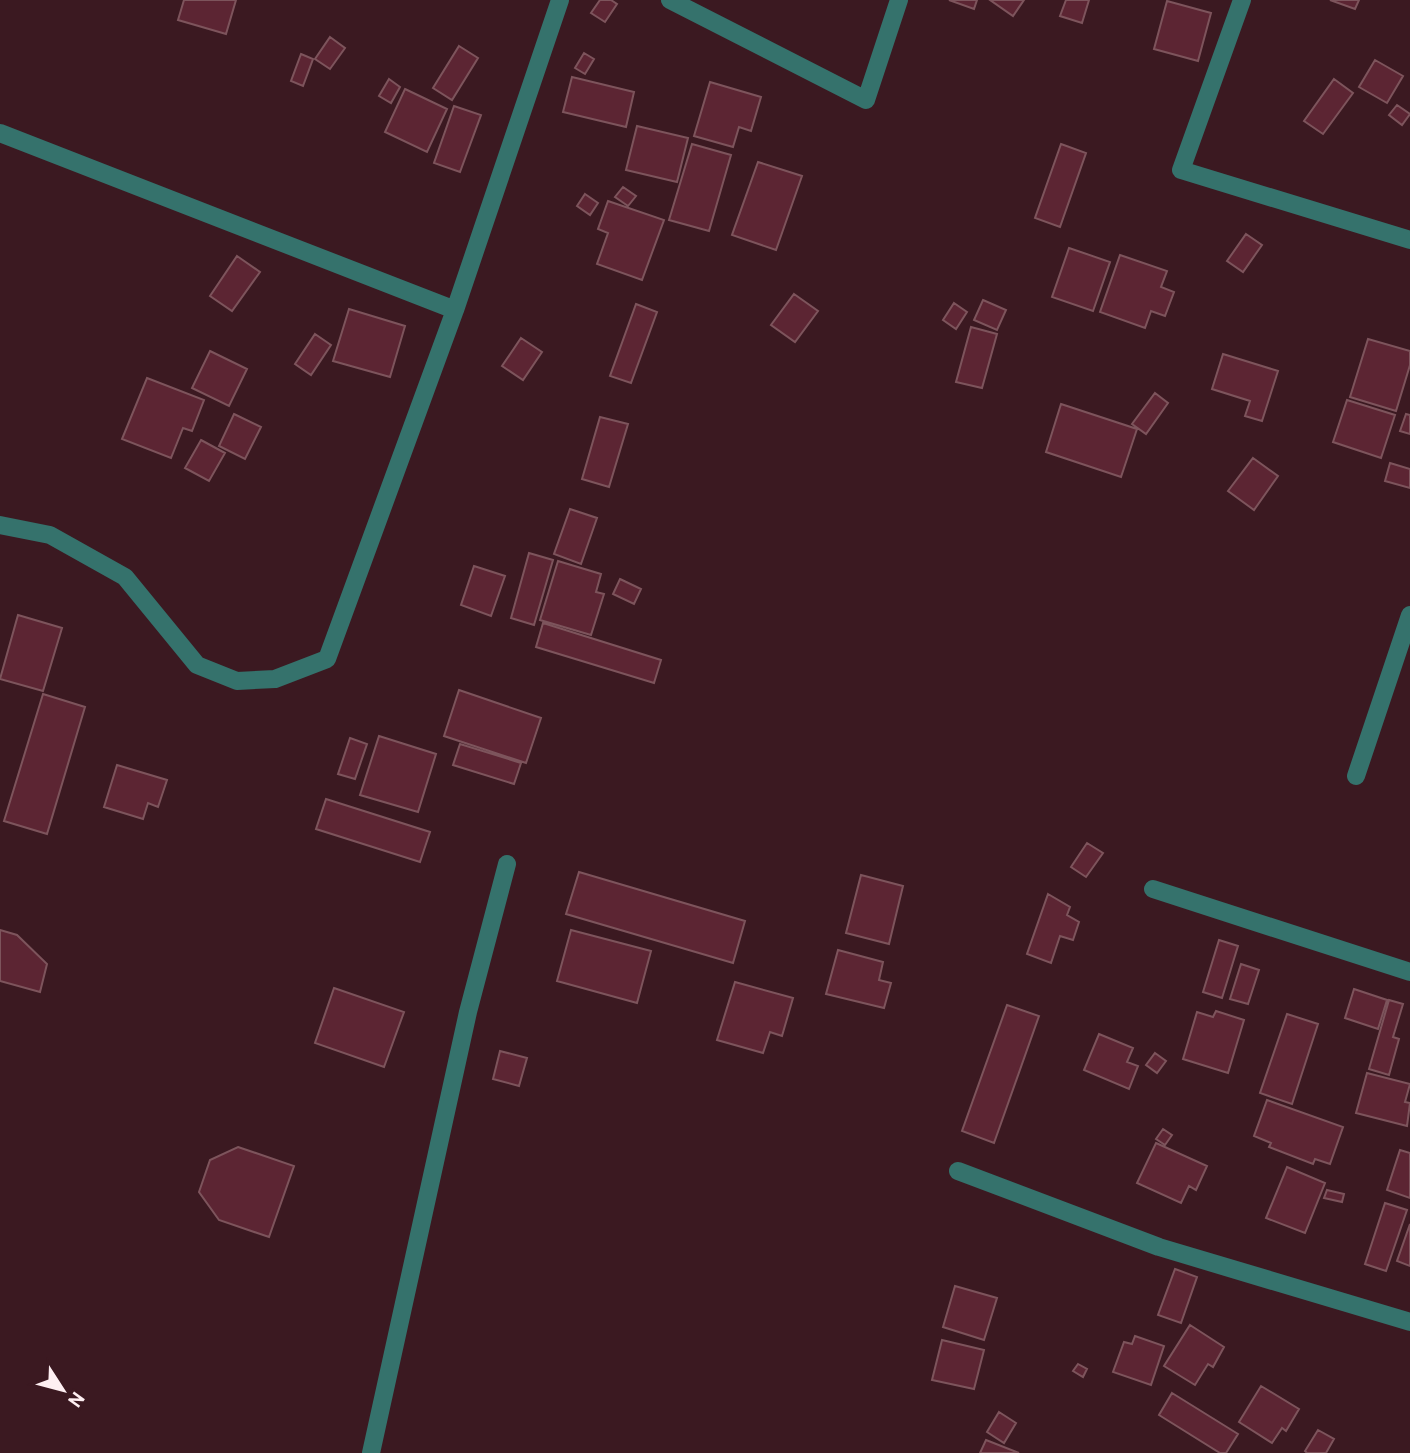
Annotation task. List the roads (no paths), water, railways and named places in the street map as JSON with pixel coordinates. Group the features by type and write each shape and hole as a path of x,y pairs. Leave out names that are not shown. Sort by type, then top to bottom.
{"street":[{"path":"0,525 50,535 125,577 197,665 237,681 275,679 327,659 454,310 560,0"},
{"path":"670,0 866,100 899,0"},
{"path":"1242,0 1181,170 1410,240"},
{"path":"0,133 454,310"},
{"path":"1356,776 1410,615"},
{"path":"370,1453 468,1012 507,864"},
{"path":"1153,889 1410,972"},
{"path":"958,1171 1159,1247 1410,1322"}]}
